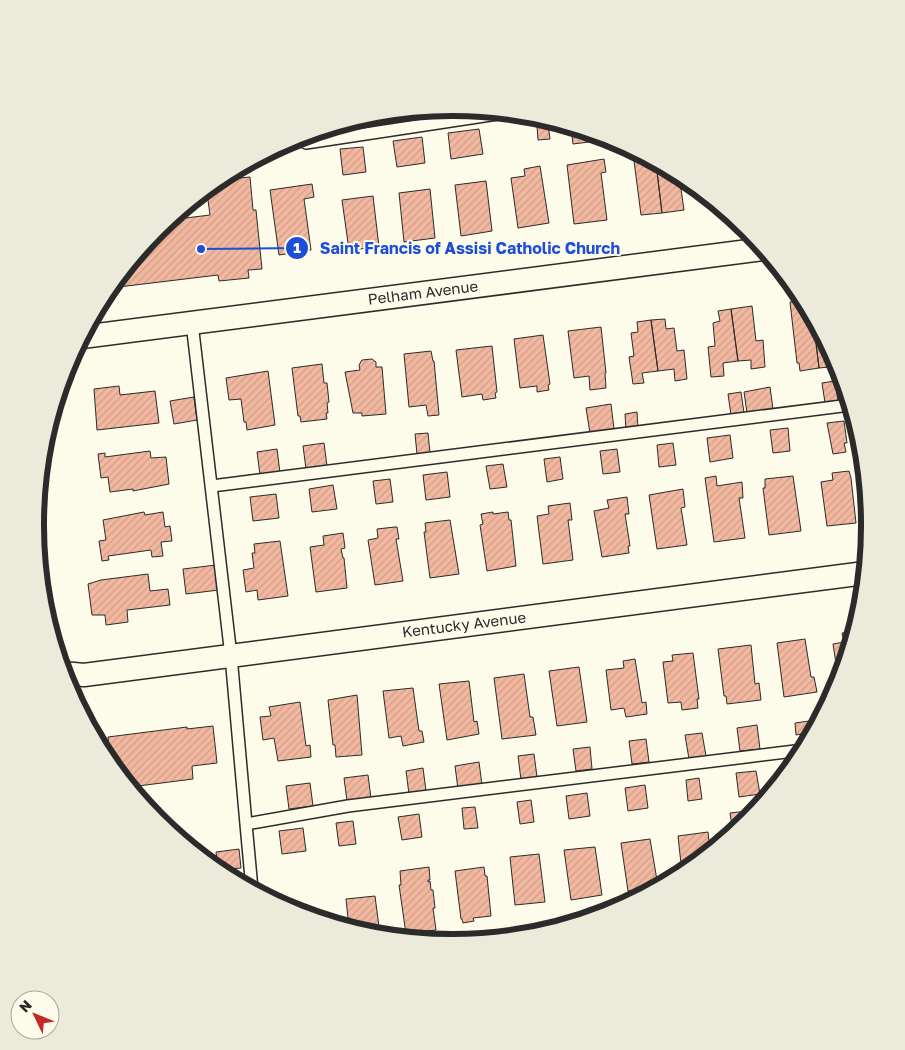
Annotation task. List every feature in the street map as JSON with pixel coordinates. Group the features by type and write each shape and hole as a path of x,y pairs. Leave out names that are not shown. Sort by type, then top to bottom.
{"street":[{"name":"Pelham Avenue","path":"91,336 755,250"},
{"name":"Kentucky Avenue","path":"72,674 84,675 858,574"}],"lane":[{"path":"448,116 449,121"},
{"path":"326,136 474,117"},
{"path":"192,323 232,656 251,881"},
{"path":"212,486 843,406"},
{"path":"246,824 348,806 792,751"}],"building":[{"path":"537,126 549,128 550,139 538,140"},
{"path":"479,129 483,154 451,159 448,133"},
{"path":"572,134 594,141 573,144"},
{"path":"422,137 425,163 397,167 393,141"},
{"path":"363,147 366,172 343,175 340,149"},
{"path":"634,158 657,171 662,213 641,215"},
{"path":"604,159 606,172 601,173 607,220 574,224 567,165"},
{"path":"540,166 549,223 518,228 511,178 525,176 524,169"},
{"path":"657,171 680,185 684,210 662,213"},
{"path":"250,177 253,210 256,210 262,269 248,270 249,278 219,281 218,275 121,287 145,255 183,218 210,215 208,198 236,178"},
{"path":"486,181 492,231 461,236 455,185"},
{"path":"312,184 314,197 304,199 311,250 279,255 270,190"},
{"path":"430,189 435,238 404,242 399,193"},
{"path":"373,196 379,247 349,250 342,200"},
{"path":"794,301 815,338 819,368 800,371 799,363 797,363 790,302"},
{"path":"752,306 756,341 763,340 765,367 751,369 751,360 738,361 731,309"},
{"path":"731,309 738,361 723,363 724,376 711,377 708,347 715,346 713,323 720,321 718,311"},
{"path":"665,319 666,329 674,328 677,351 684,350 687,379 675,381 674,369 658,371 651,320"},
{"path":"651,320 658,371 642,373 644,383 633,384 629,357 634,356 631,333 638,332 637,322"},
{"path":"601,327 606,388 590,390 589,376 574,378 568,331"},
{"path":"543,335 550,384 548,385 549,390 537,392 537,386 520,388 514,339"},
{"path":"815,338 829,367 819,368"},
{"path":"492,346 496,398 483,400 482,394 462,397 456,350"},
{"path":"431,351 434,361 439,415 428,416 426,405 409,407 404,354"},
{"path":"372,359 376,362 376,367 382,367 386,414 362,416 362,413 353,413 345,372 360,370 359,365 362,360"},
{"path":"322,364 329,402 327,403 327,419 301,422 300,416 298,416 292,368"},
{"path":"268,371 275,425 247,430 241,399 229,400 226,378"},
{"path":"835,381 838,401 825,403 822,383"},
{"path":"119,386 120,395 155,391 159,423 97,430 94,389"},
{"path":"770,387 773,409 747,413 744,392"},
{"path":"741,392 744,413 731,415 728,394"},
{"path":"194,397 197,420 174,424 170,401"},
{"path":"611,404 614,429 590,433 586,408"},
{"path":"637,412 638,429 626,430 625,414"},
{"path":"844,421 847,443 844,443 846,452 833,454 827,423"},
{"path":"788,428 790,451 773,453 770,430"},
{"path":"428,433 430,453 417,454 415,434"},
{"path":"730,435 733,458 710,462 707,438"},
{"path":"324,443 327,466 306,469 303,446"},
{"path":"673,443 676,465 659,467 657,445"},
{"path":"277,449 280,473 260,475 257,452"},
{"path":"617,449 620,472 603,474 600,451"},
{"path":"150,451 151,458 166,457 169,484 133,491 133,489 110,492 108,477 101,478 98,454 105,453 105,457"},
{"path":"560,457 563,479 547,482 544,459"},
{"path":"503,464 507,487 490,489 486,466"},
{"path":"849,471 856,523 827,526 821,482 833,480 832,473"},
{"path":"447,472 450,497 426,500 423,475"},
{"path":"716,476 717,486 742,482 743,498 739,498 745,538 714,542 705,478"},
{"path":"793,476 801,531 769,535 763,488 765,488 765,479"},
{"path":"390,479 393,502 376,504 373,481"},
{"path":"333,485 337,509 312,512 309,489"},
{"path":"683,489 685,507 681,508 687,545 657,549 649,495"},
{"path":"276,494 279,518 253,521 250,497"},
{"path":"627,497 629,514 625,514 630,546 628,546 629,553 602,557 594,511 609,508 607,500"},
{"path":"570,503 572,520 568,520 573,560 543,564 537,516 549,514 548,506"},
{"path":"144,512 145,515 163,512 165,527 170,526 172,541 161,542 163,556 152,557 151,550 108,556 109,560 102,561 99,541 106,540 103,520"},
{"path":"493,512 493,514 508,512 509,520 511,520 516,566 487,571 480,525 483,524 481,514"},
{"path":"450,520 459,574 430,578 424,532 426,532 425,523"},
{"path":"397,527 399,539 396,539 403,581 375,585 368,540 378,538 377,529"},
{"path":"343,533 345,548 341,549 344,558 347,588 316,592 310,547 324,545 323,536"},
{"path":"280,541 288,596 258,600 257,590 246,592 243,570 254,568 252,553 255,553 254,544"},
{"path":"216,565 219,590 186,594 183,569"},
{"path":"148,574 150,591 168,589 170,605 127,610 128,622 106,625 105,615 92,615 88,584 101,580"},
{"path":"847,632 844,642 842,633"},
{"path":"805,639 811,677 814,677 817,692 784,697 777,643"},
{"path":"844,642 836,665 833,644"},
{"path":"751,645 755,684 759,683 761,700 727,704 726,696 724,696 718,649"},
{"path":"693,653 699,699 697,699 698,708 682,710 681,702 668,703 663,662 673,661 672,655"},
{"path":"635,659 642,703 646,702 647,714 626,717 624,708 611,710 606,670 624,668 623,661"},
{"path":"579,667 587,722 557,726 549,671"},
{"path":"524,674 530,717 533,717 536,735 502,739 494,678"},
{"path":"469,681 474,722 477,721 479,734 447,740 439,684"},
{"path":"413,688 419,731 422,731 424,742 403,746 401,736 389,738 383,691"},
{"path":"357,695 362,755 336,757 328,700"},
{"path":"300,702 306,746 310,745 311,757 278,761 274,738 263,740 260,717 271,716 269,707"},
{"path":"811,721 801,737 801,734 796,735 795,723"},
{"path":"757,725 760,749 740,751 737,728"},
{"path":"213,726 217,763 192,766 193,779 138,786 109,745 108,737 187,727 187,729"},
{"path":"702,733 706,756 689,759 685,735"},
{"path":"646,739 649,762 632,764 629,741"},
{"path":"590,747 592,769 576,771 573,749"},
{"path":"534,754 537,777 521,780 518,756"},
{"path":"479,762 482,785 458,789 455,766"},
{"path":"423,768 426,791 409,794 406,771"},
{"path":"756,771 760,794 739,797 736,773"},
{"path":"368,775 371,798 347,801 344,778"},
{"path":"699,778 702,799 688,801 686,780"},
{"path":"310,783 313,806 289,809 286,786"},
{"path":"645,785 648,808 628,811 625,788"},
{"path":"587,793 590,816 569,819 566,796"},
{"path":"531,800 534,822 520,824 517,802"},
{"path":"475,807 478,828 464,829 462,808"},
{"path":"745,811 732,823 730,813"},
{"path":"419,814 422,837 402,840 398,817"},
{"path":"353,821 356,844 339,846 336,823"},
{"path":"303,828 306,851 282,854 279,831"},
{"path":"708,832 709,842 681,864 678,836"},
{"path":"650,839 657,879 638,889 628,891 621,843"},
{"path":"595,847 602,895 571,900 564,850"},
{"path":"239,849 241,868 231,869 225,865 217,859 216,852"},
{"path":"539,854 545,902 515,905 510,857"},
{"path":"429,867 430,880 428,882 430,881 431,890 433,890 436,930 418,932 406,931 399,885 401,885 400,871"},
{"path":"484,867 485,876 487,876 491,916 473,918 474,921 463,923 455,871"},
{"path":"375,896 379,927 348,920 346,899"}],"place":[{"name":"Saint Francis of Assisi Catholic Church","path":"201,249"}]}
